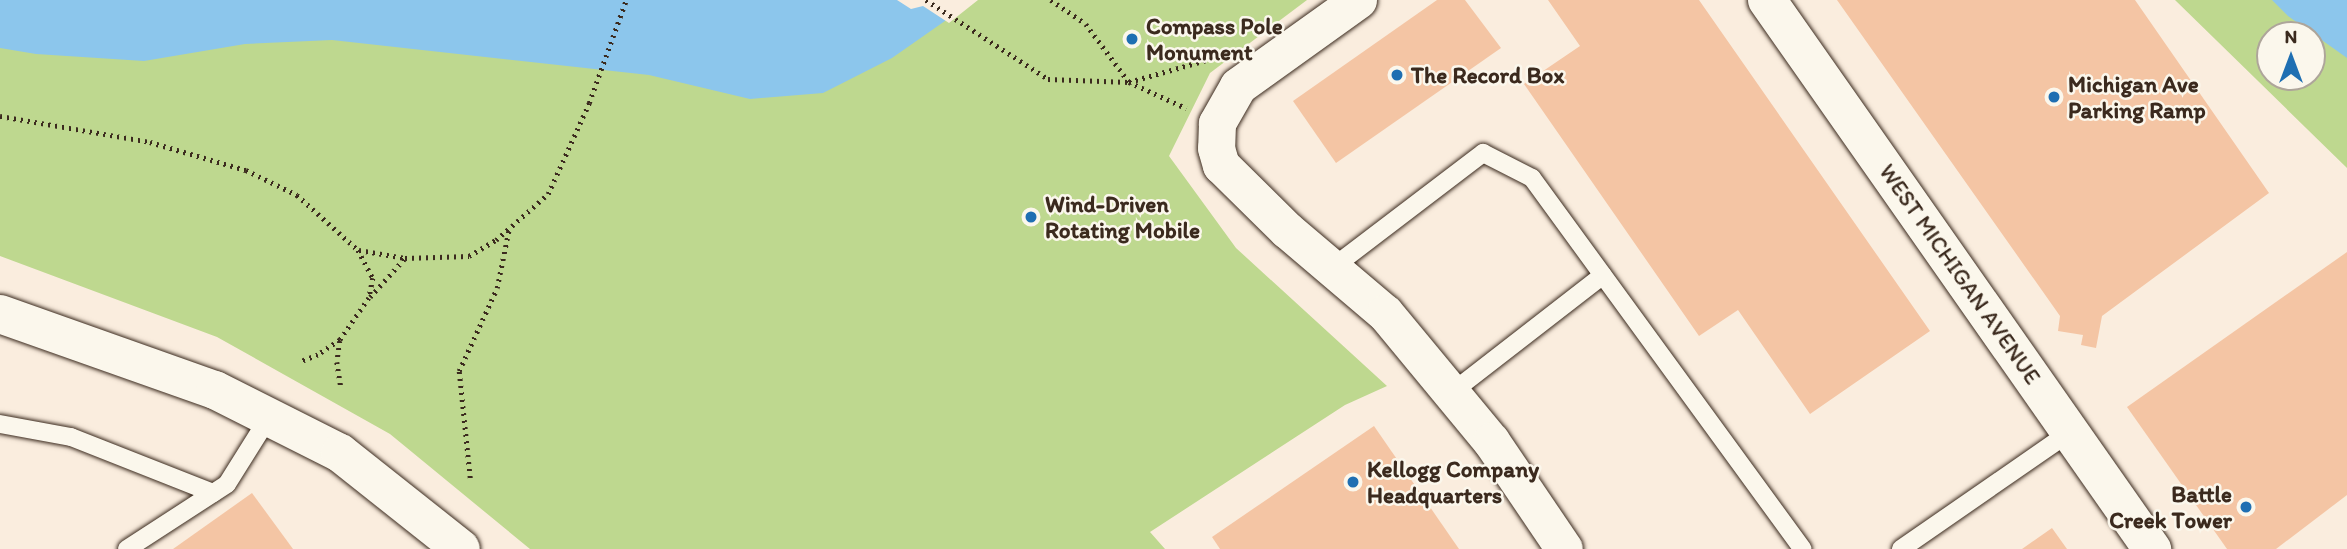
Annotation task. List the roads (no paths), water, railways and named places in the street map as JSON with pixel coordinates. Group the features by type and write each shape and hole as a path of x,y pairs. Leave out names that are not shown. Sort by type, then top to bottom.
{"main road":[{"name":"WEST MICHIGAN AVENUE","path":"1768,0 2152,549"},
{"path":"0,314 215,390 340,453 461,549"}],"street":[{"path":"1358,0 1238,86 1217,123 1216,148 1221,165 1230,177 1385,313 1491,441 1564,549"}],"lane":[{"path":"1332,268 1483,153 1532,178 1803,549"},
{"path":"1451,393 1603,275"},
{"path":"127,549 227,484 269,417"},
{"path":"0,424 71,437 213,493"},
{"path":"1901,549 2070,432"}],"water":[{"path":"0,0 975,0 892,58 823,93 750,99 649,75 332,40 245,44 144,61 36,54 0,48"},
{"path":"2272,0 2347,0 2347,58 2326,43 2326,21 2295,21"}],"place":[{"name":"Compass Pole Monument","path":"1132,39"},
{"name":"The Record Box","path":"1397,75"},
{"name":"Michigan Ave Parking Ramp","path":"2054,97"},
{"name":"Wind-Driven Rotating Mobile","path":"1031,217"},
{"name":"Kellogg Company Headquarters","path":"1353,482"},
{"name":"Battle Creek Tower","path":"2246,507"}]}
